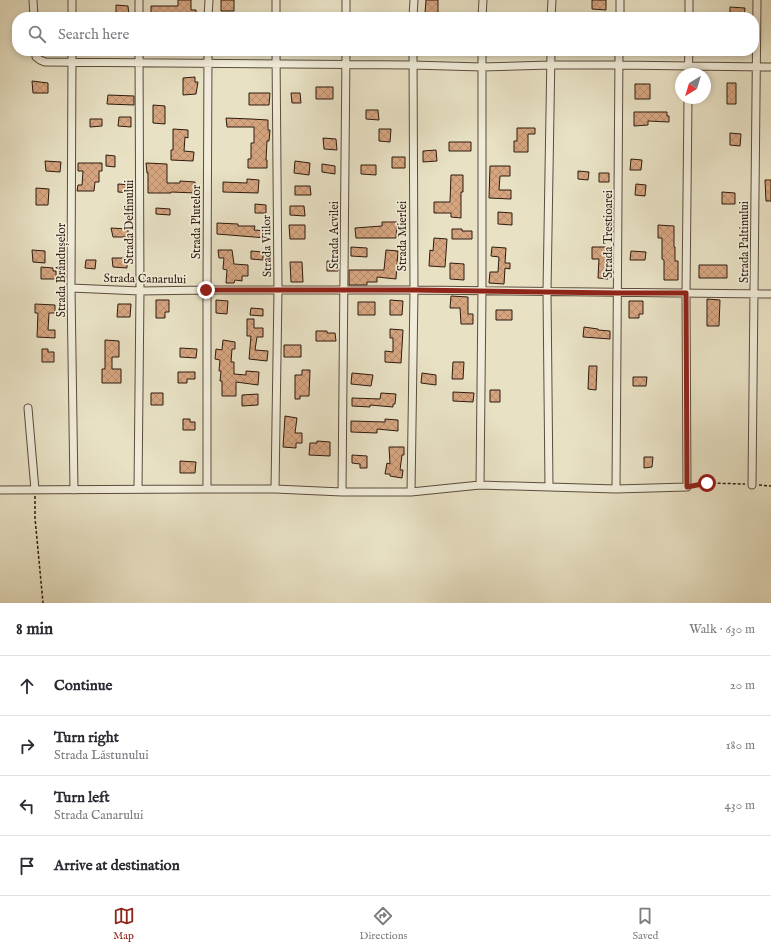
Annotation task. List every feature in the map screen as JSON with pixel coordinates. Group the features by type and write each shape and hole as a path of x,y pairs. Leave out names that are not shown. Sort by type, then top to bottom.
{"street":[{"path":"34,0 34,12"},
{"path":"72,0 72,12"},
{"path":"139,0 139,12"},
{"path":"208,12 209,0"},
{"path":"276,0 276,12"},
{"path":"346,0 346,12"},
{"path":"413,12 414,0"},
{"path":"482,12 483,0"},
{"path":"551,12 552,0"},
{"path":"620,0 620,12"},
{"path":"689,0 689,12"},
{"name":"Strada Paltinului","path":"757,0 757,12"},
{"path":"37,56 40,60 45,62 482,67 550,65 771,66"},
{"name":"Strada Brândușelor","path":"72,56 71,288 74,490"},
{"name":"Strada Delfinului","path":"138,489 140,291 139,56"},
{"name":"Strada Plutelor","path":"207,489 206,290 208,56"},
{"name":"Strada Viilor","path":"275,489 278,290 276,56"},
{"name":"Strada Acvilei","path":"342,492 346,56"},
{"name":"Strada Mierlei","path":"411,492 414,290 413,56"},
{"path":"480,485 482,56"},
{"path":"549,487 547,292 551,56"},
{"name":"Strada Trestioarei","path":"616,489 620,56"},
{"path":"688,65 689,56"},
{"name":"Strada Paltinului","path":"752,485 756,56"},
{"path":"0,490 275,489 342,492 411,492 480,485 616,489 687,487 686,293 688,104"},
{"name":"Strada Canarului","path":"71,288 140,291 414,290 771,294"},
{"path":"28,408 34,490"}],"path":[{"path":"687,487 707,483 771,486"},
{"path":"34,490 35,518 43,603"}],"building":[{"path":"178,0 191,0 191,10 196,10 196,12 151,12 151,6 178,6"},
{"path":"221,0 234,0 234,11 221,11"},
{"path":"426,0 438,0 438,12 425,12"},
{"path":"592,0 606,0 606,10 592,9"},
{"path":"116,5 128,6 129,12 116,12"},
{"path":"730,7 745,8 745,12 730,12"},
{"path":"195,77 195,82 198,82 196,94 183,95 183,78"},
{"path":"32,81 48,83 48,93 33,93"},
{"path":"727,83 736,83 736,104 727,104"},
{"path":"635,84 650,84 650,99 635,99"},
{"path":"316,87 333,87 333,99 316,99"},
{"path":"249,93 270,93 269,105 249,105"},
{"path":"291,93 300,93 301,103 292,103"},
{"path":"108,95 134,96 134,105 107,104"},
{"path":"153,105 165,106 165,124 153,123"},
{"path":"366,110 378,110 379,120 366,119"},
{"path":"634,112 667,112 669,122 648,121 648,125 634,126"},
{"path":"119,117 131,117 131,127 118,126"},
{"path":"226,118 268,120 268,130 270,130 269,141 267,141 267,168 248,168 248,159 251,159 251,143 254,143 254,127 227,127"},
{"path":"90,119 102,119 102,126 90,127"},
{"path":"517,128 535,128 535,134 528,134 528,152 514,152 514,141 517,141"},
{"path":"173,129 188,130 188,138 185,137 184,151 194,152 193,161 171,160 171,150 173,150"},
{"path":"379,129 391,129 390,142 379,141"},
{"path":"730,133 741,134 740,146 730,145"},
{"path":"323,138 336,139 337,150 324,149"},
{"path":"449,142 471,142 471,151 449,151"},
{"path":"436,150 437,161 423,162 423,151"},
{"path":"106,155 115,156 115,167 106,166"},
{"path":"392,157 405,157 405,168 392,168"},
{"path":"631,159 642,160 641,170 630,170"},
{"path":"45,161 61,162 60,172 46,171"},
{"path":"295,161 310,163 309,175 294,173"},
{"path":"78,163 102,163 102,171 99,171 99,182 95,182 94,191 77,191 78,185 82,185 83,171 78,171"},
{"path":"146,163 167,164 167,183 180,183 180,181 195,182 196,193 148,193 148,173"},
{"path":"322,164 335,166 335,174 322,172"},
{"path":"361,165 376,165 376,175 361,174"},
{"path":"490,166 510,166 510,176 500,176 499,190 511,190 511,199 489,198"},
{"path":"578,171 589,172 588,180 578,179"},
{"path":"599,173 609,173 609,182 599,182"},
{"path":"451,175 463,175 463,192 461,192 461,218 451,217 451,213 434,213 434,202 450,202"},
{"path":"247,179 259,180 258,193 223,192 223,182 247,183"},
{"path":"765,180 771,180 771,201 766,201"},
{"path":"118,184 132,185 132,193 118,192"},
{"path":"636,184 646,185 645,196 635,195"},
{"path":"295,186 310,186 311,195 295,195"},
{"path":"36,188 49,189 48,205 36,205"},
{"path":"722,192 735,193 735,204 722,204"},
{"path":"255,204 266,205 266,213 255,213"},
{"path":"290,206 304,206 305,216 290,215"},
{"path":"156,208 170,209 170,215 156,214"},
{"path":"498,212 512,213 512,225 498,224"},
{"path":"382,222 397,222 396,238 356,238 355,228 382,226"},
{"path":"217,223 238,224 238,226 255,226 254,230 266,231 266,238 217,234"},
{"path":"289,225 305,225 305,239 290,239"},
{"path":"658,225 674,226 675,261 678,261 678,280 664,280 662,238 658,238"},
{"path":"111,228 128,229 128,237 113,237"},
{"path":"452,229 472,231 472,239 452,239"},
{"path":"434,238 447,239 445,267 429,266 430,250 433,251"},
{"path":"351,247 367,248 367,257 351,256"},
{"path":"492,247 506,248 505,263 510,263 510,269 505,268 504,284 489,283 490,272 498,272 499,257 491,256"},
{"path":"592,247 606,247 608,279 598,278 599,259 592,259"},
{"path":"32,250 45,251 45,263 33,262"},
{"path":"218,250 232,250 234,264 248,265 248,276 242,276 242,281 235,280 234,283 226,283 227,270 223,269 224,258 219,258"},
{"path":"386,250 398,251 396,279 377,277 377,282 367,282 367,285 349,285 349,270 384,270"},
{"path":"251,251 263,252 263,260 251,259"},
{"path":"631,251 646,252 645,260 630,260"},
{"path":"112,258 127,258 127,268 113,267"},
{"path":"86,260 96,260 95,269 85,268"},
{"path":"327,261 338,262 338,271 327,271"},
{"path":"290,262 302,262 303,282 291,282"},
{"path":"450,263 464,264 464,280 450,279"},
{"path":"699,265 727,265 727,278 699,278"},
{"path":"41,267 53,268 53,271 56,271 56,279 41,279"},
{"path":"451,296 468,297 468,314 473,314 473,324 461,324 460,308 450,308"},
{"path":"707,299 720,300 719,326 707,326"},
{"path":"156,300 169,300 169,312 165,312 165,318 156,318"},
{"path":"216,300 228,301 227,314 216,313"},
{"path":"390,300 403,301 402,315 390,315"},
{"path":"629,301 643,301 643,314 639,314 639,318 629,318"},
{"path":"358,302 375,302 375,315 358,315"},
{"path":"35,304 55,305 55,313 49,313 48,330 55,330 55,338 37,337 38,313 35,313"},
{"path":"118,304 131,304 130,317 117,317"},
{"path":"251,308 263,309 263,316 250,315"},
{"path":"496,310 512,310 512,320 496,320"},
{"path":"247,319 254,319 254,328 263,328 263,337 257,337 255,350 268,351 267,361 249,359 251,336 247,336"},
{"path":"584,327 610,331 610,339 583,337"},
{"path":"390,329 403,330 401,363 385,362 385,351 393,352 393,338 390,338"},
{"path":"316,331 335,333 336,341 316,341"},
{"path":"105,340 119,341 119,357 112,357 112,369 121,369 121,383 102,383 102,369 105,369"},
{"path":"223,340 235,342 235,349 232,349 231,362 234,362 234,374 246,375 246,371 259,372 258,385 236,382 236,396 222,396 222,381 220,381 221,371 219,371 220,360 215,359 216,349 222,350"},
{"path":"284,345 301,345 301,357 284,357"},
{"path":"180,348 197,349 196,358 180,357"},
{"path":"42,349 48,349 48,352 54,352 54,362 42,362"},
{"path":"453,362 464,362 463,379 452,379"},
{"path":"589,366 597,366 596,390 588,389"},
{"path":"302,370 310,370 309,396 300,396 300,399 295,399 295,375 302,375"},
{"path":"178,372 195,372 195,379 187,379 187,383 178,383"},
{"path":"352,373 373,375 371,386 351,384"},
{"path":"422,373 436,375 436,385 421,383"},
{"path":"633,377 647,377 646,386 633,386"},
{"path":"490,390 500,390 500,402 490,402"},
{"path":"453,392 474,393 473,402 453,401"},
{"path":"151,393 163,393 163,405 151,405"},
{"path":"381,393 396,394 395,404 393,404 393,407 370,405 370,407 352,406 352,398 380,399"},
{"path":"258,394 258,405 242,406 242,395"},
{"path":"285,416 297,418 295,433 302,433 302,443 296,443 296,448 283,447"},
{"path":"183,419 190,419 190,422 195,422 195,430 183,430"},
{"path":"385,419 398,420 398,431 377,429 377,433 351,432 351,421 385,422"},
{"path":"317,441 330,442 330,456 309,455 310,443 317,443"},
{"path":"389,447 404,447 404,455 402,455 400,470 403,470 402,478 385,474 387,463 390,464"},
{"path":"352,455 367,456 367,468 360,468 360,464 352,463"},
{"path":"644,457 653,457 652,467 644,468"},
{"path":"180,461 196,462 195,473 180,473"}],"route":[{"path":"206,290 414,290 686,293 687,487 707,483"}]}
